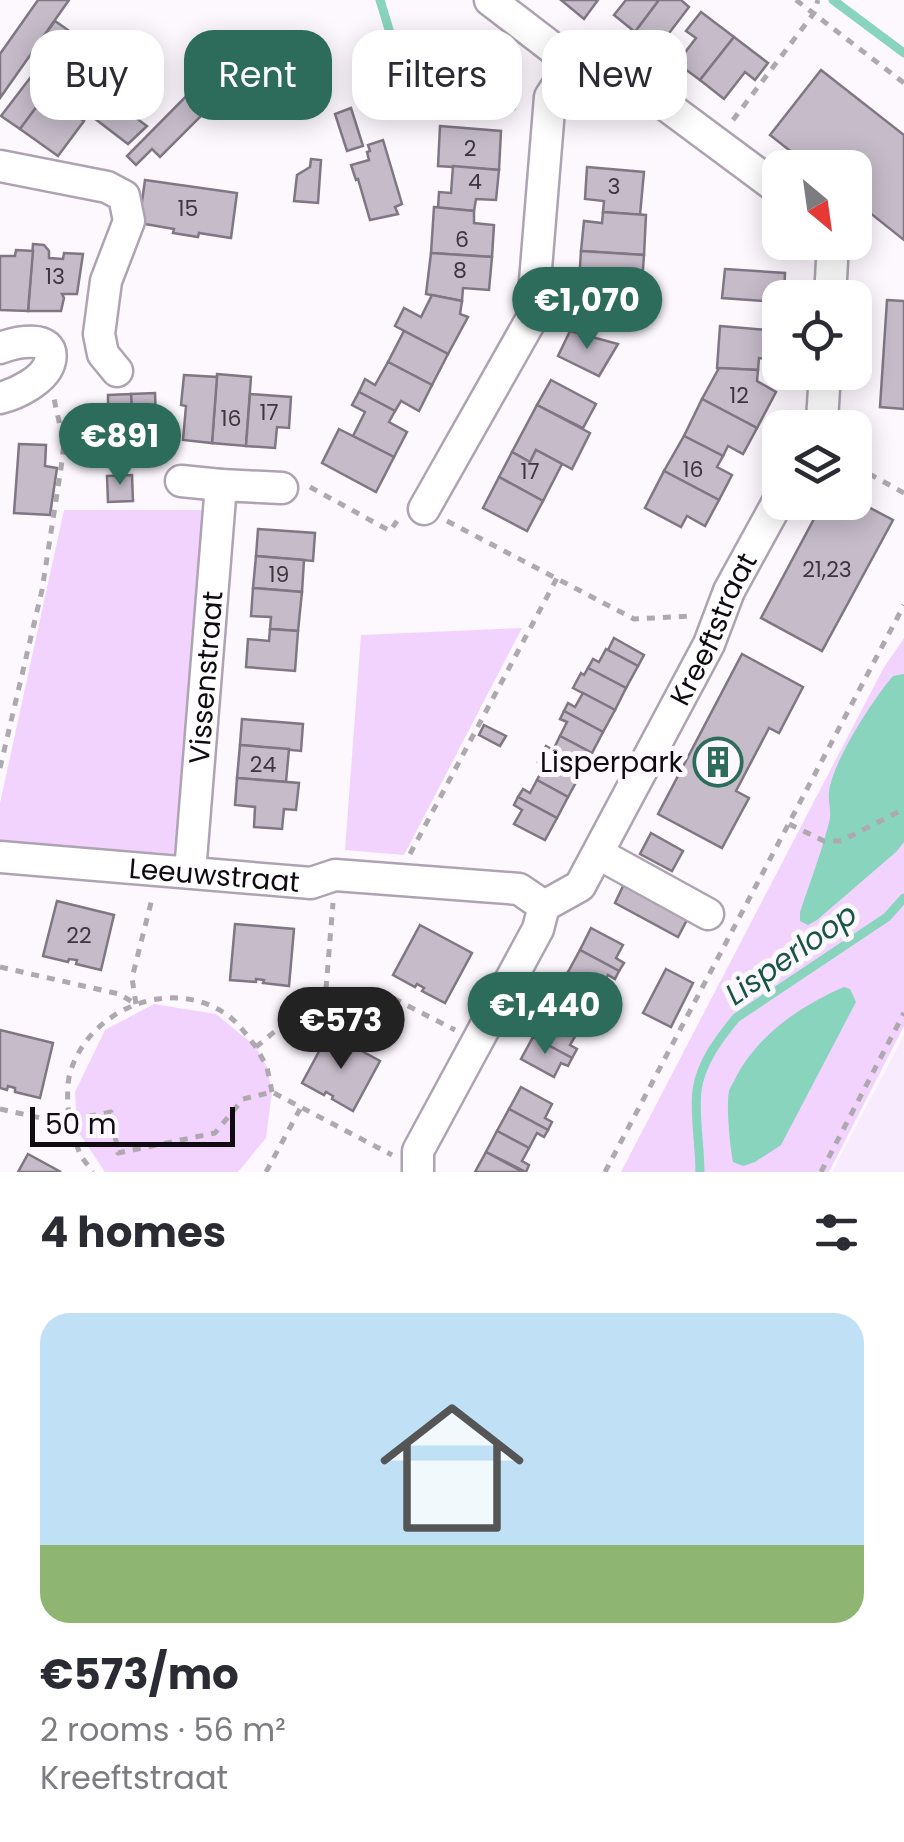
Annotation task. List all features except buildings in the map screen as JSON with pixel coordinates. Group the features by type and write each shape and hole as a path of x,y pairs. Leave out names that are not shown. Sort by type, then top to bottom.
{"street":[{"path":"490,0 542,39"},
{"path":"424,509 532,318 548,120"},
{"path":"685,120 762,177"},
{"path":"0,166 106,187 124,196 129,221 106,281 99,334 103,354 118,371"},
{"path":"0,348 17,342 38,342 50,355 50,362 34,382 0,398"},
{"path":"181,480 282,488"},
{"name":"Vissenstraat","path":"190,872 221,484"},
{"name":"Kreeftstraat","path":"544,906 580,886 709,644 730,591 768,520"},
{"path":"598,854 708,914"},
{"name":"Leeuwstraat","path":"0,858 312,883 335,875 519,890 544,906"},
{"path":"418,1170 418,1151 538,929 544,906"}],"path":[{"path":"796,0 904,83"},
{"path":"716,143 814,13 818,0"},
{"path":"0,768 42,590 64,444 52,388 34,382"},
{"path":"872,475 904,493"},
{"path":"282,488 313,487 390,531 400,516 424,509 634,619 720,615"},
{"path":"396,880 557,578"},
{"path":"605,1172 904,606"},
{"path":"789,824 824,841 841,840 904,808"},
{"path":"136,1004 132,978 159,870"},
{"path":"326,989 335,875"},
{"path":"0,967 119,994 136,1004"},
{"path":"256,1047 326,989 385,994 477,1042"},
{"path":"93,1172 80,1154 69,1120 68,1082 86,1041 108,1018 136,1004 178,998 202,1004 230,1018 256,1047 267,1067 272,1092"},
{"path":"820,1172 904,1013"},
{"path":"0,1109 59,1122 111,1112 118,1153 215,1133 243,1099 272,1092 418,1170"},
{"path":"266,1172 301,1107"}],"shaded area":[{"path":"64,510 211,510 180,854 0,843 0,803"},
{"path":"522,628 404,855 345,850 361,635"},
{"path":"904,638 904,1026 829,1172 621,1172 883,669"},
{"path":"904,674 904,842 808,925 800,921 800,912 829,823 832,780 845,749 875,700 893,676"},
{"path":"844,987 850,989 856,1002 781,1145 755,1162 743,1166 733,1162 729,1091 745,1062 782,1023"},
{"path":"154,1004 216,1014 256,1047 267,1067 272,1092 266,1138 238,1172 105,1172 77,1130 75,1092 105,1030"},
{"path":"904,1035 904,1172 832,1172"}],"waterway":[{"path":"380,0 389,30"},
{"path":"833,0 904,53"},
{"name":"Lisperloop","path":"700,1172 697,1090 707,1060 723,1034 736,1018 887,917 904,898"}],"place":[{"name":"Lisperpark","path":"718,762"}]}
